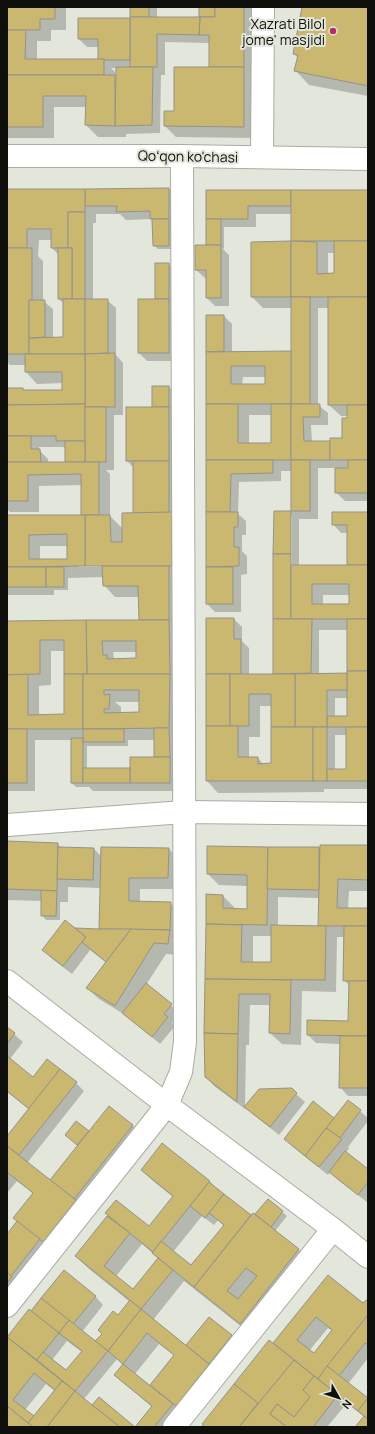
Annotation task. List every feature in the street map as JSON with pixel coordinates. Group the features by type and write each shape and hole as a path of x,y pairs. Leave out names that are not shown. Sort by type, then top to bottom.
{"street":[{"path":"262,157 263,7"},
{"name":"Qoʻqon ko'chasi","path":"7,156 182,156 368,159"},
{"path":"7,1306 167,1105 181,1072 185,1042 182,156"},
{"path":"7,825 184,812 368,814"},
{"path":"7,981 167,1105 367,1254"},
{"path":"174,1427 333,1229"}],"building":[{"path":"7,7 55,7 55,19 40,19 40,30 7,30"},
{"path":"130,7 149,7 149,17 130,17"},
{"path":"199,7 215,7 215,17 199,17"},
{"path":"215,7 244,7 244,67 209,67 209,35 199,35 200,17 215,17"},
{"name":"Xazrati Bilol jome' masjidi","path":"302,7 368,7 368,86 294,71 298,55 293,54"},
{"path":"130,17 200,17 199,35 157,34 157,67 130,67"},
{"path":"78,18 130,18 130,60 98,60 98,39 78,39"},
{"path":"7,30 26,30 25,59 104,59 104,75 7,75"},
{"path":"116,67 153,67 152,125 115,126"},
{"path":"174,67 244,67 244,127 164,126 164,111 174,111"},
{"path":"7,75 115,75 115,126 85,125 86,96 43,96 43,127 7,127"},
{"path":"169,188 169,219 150,219 150,211 116,212 117,206 85,206 85,189"},
{"path":"7,189 85,189 85,212 68,212 68,248 51,248 51,229 27,229 27,248 7,248"},
{"path":"206,190 291,190 291,206 248,206 248,219 206,219"},
{"path":"291,190 368,190 368,241 291,241"},
{"path":"68,212 85,212 85,299 72,299 72,248 68,248"},
{"path":"152,219 169,219 169,246 153,246"},
{"path":"206,219 221,219 221,245 206,245"},
{"path":"291,241 291,297 251,297 251,242"},
{"path":"291,241 317,242 317,274 334,273 334,241 368,241 368,297 291,297"},
{"path":"195,245 221,245 221,298 206,298 206,270 195,270"},
{"path":"7,248 32,248 32,300 29,300 29,354 7,354"},
{"path":"58,248 72,248 72,299 58,299"},
{"path":"155,263 169,263 169,299 155,299"},
{"path":"291,297 310,297 310,404 291,404"},
{"path":"328,297 368,297 368,405 328,405"},
{"path":"63,299 85,299 85,354 29,354 29,338 63,337"},
{"path":"85,299 108,299 108,353 85,354"},
{"path":"138,299 169,299 169,353 138,353"},
{"path":"29,300 45,300 45,337 29,338"},
{"path":"206,315 224,315 224,351 206,352"},
{"path":"291,351 291,404 206,404 206,352","holes":["231,366 265,366 265,384 231,384"]},
{"path":"115,353 115,407 85,407 85,354"},
{"path":"25,354 85,354 85,404 7,405 7,388 23,388 23,390 62,390 62,372 25,372"},
{"path":"152,386 169,386 169,407 152,407"},
{"path":"85,404 85,441 56,441 56,436 7,436 7,405"},
{"path":"206,404 238,404 238,443 271,443 271,404 291,404 291,460 206,460"},
{"path":"291,404 320,404 320,417 303,417 304,441 330,441 330,460 291,460"},
{"path":"347,405 368,405 368,460 330,460 330,438 342,438 342,418 347,418"},
{"path":"85,407 106,407 106,462 85,462"},
{"path":"126,407 169,407 169,461 126,461"},
{"path":"7,436 31,436 31,449 40,449 41,462 7,462"},
{"path":"65,441 85,441 85,462 65,462"},
{"path":"206,460 273,460 273,473 231,474 230,512 206,512"},
{"path":"291,460 310,460 310,511 291,511"},
{"path":"348,460 368,460 368,493 335,493 335,468 348,468"},
{"path":"133,461 169,461 169,513 133,513"},
{"path":"7,462 99,462 99,515 81,515 81,474 28,475 28,501 7,501"},
{"path":"274,511 291,511 291,554 273,554"},
{"path":"172,512 172,566 85,566 85,515 110,515 111,542 122,542 122,513"},
{"path":"206,512 238,512 238,527 234,527 234,547 239,547 239,566 206,567"},
{"path":"332,512 368,512 368,565 347,565 347,525 332,525"},
{"path":"7,515 85,515 85,566 7,567","holes":["67,534 67,559 29,559 29,535"]},
{"path":"273,554 291,554 291,619 273,619"},
{"path":"291,565 368,565 368,619 291,619","holes":["312,584 349,584 349,604 312,604"]},
{"path":"102,566 169,566 169,620 139,620 138,586 103,586"},
{"path":"7,567 46,567 46,587 7,587"},
{"path":"46,567 64,567 64,587 46,587"},
{"path":"206,567 233,567 233,604 206,604"},
{"path":"206,618 234,618 234,639 241,639 241,674 206,674"},
{"path":"273,619 312,619 311,673 273,674"},
{"path":"347,619 368,619 368,671 347,671"},
{"path":"86,620 169,620 170,674 87,674","holes":["102,641 136,641 136,658 107,659 107,655 103,655"]},
{"path":"86,620 87,674 64,674 64,640 40,640 40,674 7,675 7,621"},
{"path":"347,671 368,671 368,727 327,727 327,716 347,716"},
{"path":"347,673 347,690 327,690 327,727 295,727 295,674"},
{"path":"28,674 28,715 64,714 64,674 83,674 83,729 7,729 7,675"},
{"path":"83,674 170,674 169,728 83,729","holes":["104,690 139,690 139,712 104,713 104,709 109,709 110,694 104,695"]},
{"path":"206,674 230,674 230,726 206,726"},
{"path":"230,674 295,674 295,727 271,727 271,694 249,694 249,726 230,726"},
{"path":"206,726 238,726 238,757 258,757 258,764 271,763 271,727 313,727 313,781 206,781"},
{"path":"313,727 327,727 327,781 313,781"},
{"path":"346,727 368,727 368,781 327,781 327,769 346,769"},
{"path":"154,728 169,728 170,757 154,757"},
{"path":"7,729 27,729 27,783 7,783"},
{"path":"83,729 124,729 124,742 83,742"},
{"path":"71,738 83,738 83,783 71,783"},
{"path":"130,757 170,757 170,783 130,783"},
{"path":"83,768 130,768 130,783 83,783"},
{"path":"7,841 58,843 57,891 7,889"},
{"path":"320,845 368,845 368,880 338,879 337,908 368,908 368,926 318,926"},
{"path":"207,846 268,847 267,925 206,924 206,894 223,895 223,908 247,909 247,875 207,874"},
{"path":"58,847 94,848 93,880 57,879"},
{"path":"101,847 169,848 168,878 129,878 129,901 171,902 170,930 99,929"},
{"path":"268,847 319,847 319,890 267,889"},
{"path":"41,890 57,891 56,916 41,916"},
{"path":"65,920 86,937 63,966 42,950"},
{"path":"206,924 242,925 241,962 271,962 271,925 326,926 325,980 205,979"},
{"path":"344,926 368,926 368,981 343,981"},
{"path":"75,928 131,929 106,962 82,942 86,937"},
{"path":"131,929 170,930 168,944 154,943 115,1006 86,988"},
{"path":"205,979 291,980 290,1034 269,1033 270,994 239,994 238,1034 204,1033"},
{"path":"349,981 368,981 368,1036 307,1035 307,1020 348,1021"},
{"path":"146,983 172,1004 164,1014 168,1017 152,1037 122,1013"},
{"path":"7,1027 15,1033 7,1044"},
{"path":"204,1033 238,1034 237,1102 205,1077"},
{"path":"340,1036 368,1036 368,1088 339,1088"},
{"path":"7,1056 33,1077 47,1059 60,1069 29,1109 7,1091"},
{"path":"60,1069 77,1082 19,1155 7,1146 7,1136"},
{"path":"292,1088 297,1093 270,1127 244,1107 259,1089"},
{"path":"348,1100 361,1110 340,1138 326,1128"},
{"path":"313,1101 334,1118 305,1156 284,1139"},
{"path":"109,1106 133,1125 74,1199 50,1180"},
{"path":"76,1121 89,1131 77,1145 65,1135"},
{"path":"326,1128 342,1139 319,1167 305,1156"},
{"path":"162,1143 210,1181 153,1252 105,1213 116,1200 149,1226 173,1196 141,1170"},
{"path":"7,1146 76,1200 43,1242 13,1218 33,1193 7,1172"},
{"path":"345,1151 368,1169 368,1182 358,1195 329,1172"},
{"path":"209,1182 224,1194 205,1218 190,1206"},
{"path":"224,1194 251,1215 194,1287 152,1253 161,1241 191,1265 224,1225 209,1213"},
{"path":"268,1199 283,1211 271,1227 255,1214"},
{"path":"253,1213 299,1249 240,1324 194,1287","holes":["246,1268 257,1276 238,1299 227,1291"]},
{"path":"107,1216 130,1233 104,1266 133,1289 158,1258 173,1270 141,1309 75,1256"},
{"path":"17,1221 40,1239 11,1276 7,1272 7,1234"},
{"path":"64,1270 96,1296 73,1324 41,1298"},
{"path":"7,1272 12,1277 7,1283"},
{"path":"328,1275 363,1303 366,1300 368,1301 368,1315 318,1379 273,1343","holes":["316,1317 332,1330 314,1353 297,1340"]},
{"path":"41,1298 69,1320 59,1333 31,1311"},
{"path":"130,1300 141,1309 108,1351 95,1341 102,1334 98,1330 113,1311 118,1315"},
{"path":"29,1309 59,1333 37,1360 7,1337"},
{"path":"141,1309 209,1364 176,1406 150,1385 174,1355 147,1333 123,1364 108,1351"},
{"path":"368,1315 368,1345 365,1343 339,1376 327,1366"},
{"path":"209,1317 232,1335 209,1364 186,1345"},
{"path":"69,1320 108,1351 75,1391 37,1360 43,1352 66,1370 82,1351 59,1333"},
{"path":"7,1337 62,1381 55,1390 34,1373 13,1400 34,1416 28,1423 7,1406"},
{"path":"269,1340 294,1360 259,1404 234,1384"},
{"path":"294,1360 314,1376 303,1390 310,1397 294,1417 277,1404 270,1414 287,1427 239,1427"},
{"path":"123,1364 173,1404 154,1427 135,1427 152,1406 114,1375"},
{"path":"327,1366 368,1398 358,1411 318,1379"},
{"path":"314,1376 338,1395 313,1427 287,1427 270,1414 277,1404 294,1417 310,1397 303,1390"},
{"path":"62,1381 75,1391 47,1427 33,1427 28,1423"},
{"path":"234,1384 258,1403 239,1427 205,1427 202,1424"},
{"path":"75,1391 92,1405 120,1427 47,1427"},
{"path":"99,1397 135,1427 120,1427 92,1405"},
{"path":"368,1398 368,1419 358,1411"},
{"path":"7,1406 28,1423 33,1427 7,1427"},
{"path":"364,1416 368,1419 368,1427 355,1427"}],"place":[{"name":"Xazrati Bilol jome' masjidi","path":"333,31"}]}
